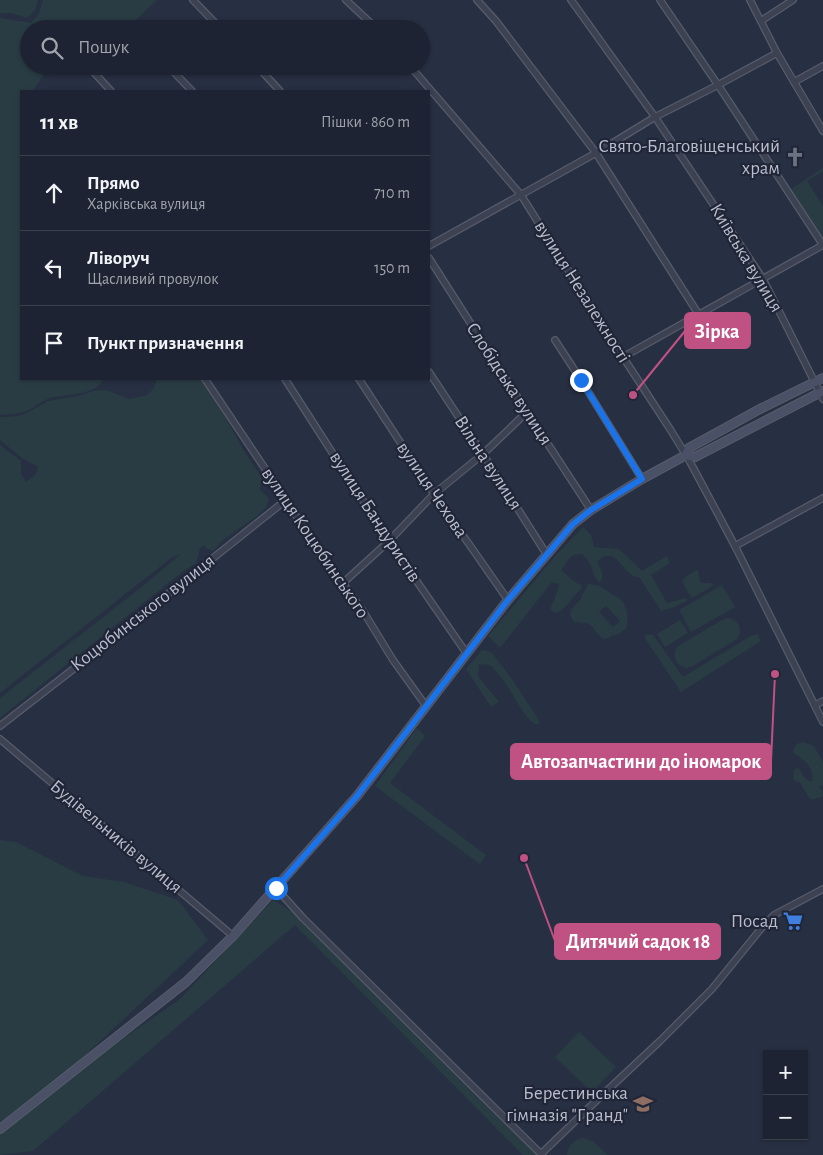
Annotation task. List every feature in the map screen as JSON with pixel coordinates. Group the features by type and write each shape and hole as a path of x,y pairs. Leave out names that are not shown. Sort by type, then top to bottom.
{"street":[{"path":"193,0 212,20"},
{"path":"346,0 367,20"},
{"path":"478,0 596,153 699,314"},
{"name":"Київська вулиця","path":"571,0 655,117 763,279 822,394"},
{"path":"622,357 823,245 660,0"},
{"path":"750,0 777,53 823,131"},
{"path":"761,21 794,0"},
{"path":"430,245 596,153 655,117 777,53"},
{"path":"794,82 823,66"},
{"path":"97,75 111,90"},
{"path":"177,75 191,90"},
{"path":"265,75 279,90"},
{"name":"вулиця Незалежності","path":"418,75 521,195 622,357 670,429 735,546 823,722"},
{"name":"Слобідська вулиця","path":"430,260 591,510"},
{"path":"555,340 642,479"},
{"name":"Вільна вулиця","path":"430,374 547,555"},
{"path":"0,1129 186,982 233,936 357,796 508,600 573,524 591,510 686,455 689,448 762,408 823,378"},
{"name":"вулиця Коцюбинського","path":"206,380 327,564 363,611 393,660 426,706"},
{"name":"вулиця Бандуристів","path":"286,380 389,541 467,654"},
{"name":"вулиця Чехова","path":"360,380 434,494 508,600"},
{"path":"686,455 695,457 822,394"},
{"path":"343,583 389,541 434,494 483,454 527,412"},
{"path":"735,546 823,498"},
{"name":"Коцюбинського вулиця","path":"0,726 286,500"},
{"path":"815,705 823,701"},
{"name":"Будівельників вулиця","path":"0,739 233,936"},
{"path":"276,888 542,1154 712,989 769,920 823,889"}],"shaded area":[{"path":"0,0 38,0 35,10 27,18 10,13 0,13"},
{"path":"43,0 157,0 136,20 34,20 38,15"},
{"path":"0,18 20,21 20,75 43,75 34,90 20,90 20,380 102,380 94,389 86,392 54,397 26,411 0,415"},
{"path":"823,168 823,171 807,181 823,206 823,240 790,190"},
{"path":"156,380 203,380 244,451 261,476 262,481 259,489 269,499 266,508 223,540 213,551 204,545 200,548 196,563 182,572 0,718 0,698 181,554 171,558 0,693 0,445 21,461 21,474 26,482 36,474 38,467 22,458 0,440 0,417 17,416 27,413 48,401 78,396 93,391 107,390 129,399 147,395 156,383"},
{"path":"583,527 591,535 594,547 619,549 642,571 667,556 670,563 651,575 667,603 686,598 688,600 661,611 640,578 630,574 614,557 604,556 597,562 602,572 602,580 599,582 585,557 582,554 578,554 570,558 561,570 582,586 581,589 566,606 555,613 550,609 559,584 552,582 500,648 488,636 556,555"},
{"path":"698,570 702,583 714,585 692,598 682,581"},
{"path":"588,584 605,589 619,598 625,605 628,617 626,629 619,634 603,639 592,626 586,623 574,622 570,615 571,610 580,600","holes":["606,606 620,621 613,627 599,612"]},
{"path":"722,585 735,607 691,632 679,610"},
{"path":"728,618 735,621 739,626 740,632 737,639 693,666 686,668 678,664 674,656 676,649 680,645"},
{"path":"680,620 688,633 665,647 657,634"},
{"path":"757,634 761,641 681,692 645,638 645,635 653,635 683,677"},
{"path":"482,650 491,652 512,679 540,722 538,725 533,723 524,713 504,681 490,665 479,664 478,676 499,702 491,707 466,669"},
{"path":"417,728 425,736 390,783 486,855 480,864 375,786"},
{"path":"803,742 814,746 823,762 823,785 819,787 823,792 822,797 810,799 800,783 794,780 793,772 796,768 799,769 806,779 812,781 812,772 809,766 793,750 797,744"},
{"path":"0,840 16,842 83,876 124,882 178,900 208,940 46,1092 180,999 273,900 303,918 542,1155 523,1155 295,925 33,1151 0,1155"},
{"path":"579,1032 616,1067 592,1092 555,1057"},
{"path":"584,1138 594,1142 608,1155 567,1155 572,1143"}],"place":[{"name":"Свято-Благовіщенський храм","path":"795,157"},
{"name":"Зірка","path":"633,395"},
{"name":"Автозапчастини до іномарок","path":"775,674"},
{"name":"Дитячий садок 18","path":"524,858"},
{"name":"Посад","path":"793,921"},
{"name":"Берестинська гімназія \"Гранд\"","path":"643,1104"}],"route":[{"path":"276,888 367,784 508,600 573,524 591,510 642,479 581,380"}]}
